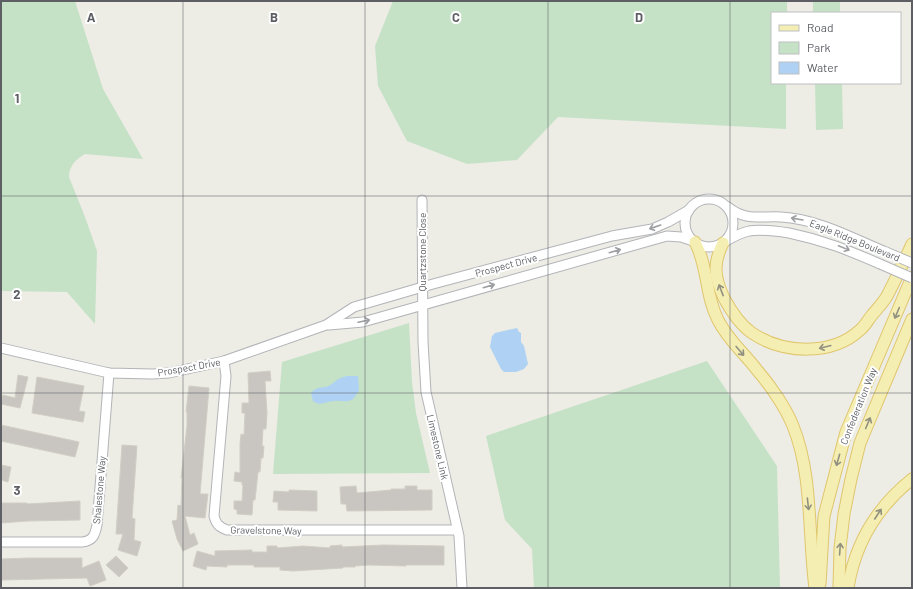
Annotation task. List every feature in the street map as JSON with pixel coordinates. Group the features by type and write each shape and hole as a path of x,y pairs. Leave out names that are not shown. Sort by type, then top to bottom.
{"main road":[{"path":"694,242 701,254 708,294 717,320 726,334 757,369 773,390 793,426 804,467 815,588"},
{"path":"724,242 716,258 716,270 721,291 737,319 752,332 767,341 784,347 814,349 828,347 845,340 860,330 886,297 912,244"},
{"name":"Confederation Way","path":"820,588 824,516 846,432 912,278"},
{"name":"Confederation Way","path":"839,588 840,548 844,514 860,443 912,319"},
{"path":"848,588 851,571 865,533 884,505 912,478"}],"street":[{"path":"709,198 723,202 728,207 734,221 730,235 724,242 713,247 706,247 694,242 688,235 685,222 689,210 695,203 709,198"},
{"name":"Quartzstone Close","path":"422,200 423,304"},
{"name":"Eagle Ridge Boulevard","path":"728,207 741,216 796,218 827,227 912,263"},
{"name":"Prospect Drive","path":"1,348 109,373 169,373 224,361 326,325 354,308 612,236 652,228 672,220 689,210"},
{"name":"Eagle Ridge Boulevard","path":"724,242 740,233 750,231 776,231 823,241 841,247 912,278"},
{"name":"Prospect Drive","path":"326,325 363,322 667,236 681,237 694,242"},
{"name":"Limestone Link","path":"423,304 423,342 426,392 457,530 462,588"},
{"name":"Gravelstone Way","path":"224,361 226,376 214,516 215,522 218,526 227,530 457,530"},
{"name":"Shalestone Way","path":"1,542 82,542 88,541 93,537 97,525 109,373"}],"green space":[{"path":"1,1 75,1 103,89 143,159 85,154 76,161 70,169 69,177 97,251 95,324 67,292 1,291"},
{"path":"393,1 787,1 787,12 771,12 771,84 786,84 786,129 558,117 517,160 467,164 407,141 378,86 375,46"},
{"path":"813,1 840,1 840,12 813,12"},
{"path":"815,84 842,84 843,129 816,130"},
{"path":"409,323 412,382 416,413 430,473 273,474 282,362"},
{"path":"707,361 777,466 780,588 534,588 532,549 505,520 486,436"}],"water":[{"path":"517,328 521,333 521,342 524,346 528,364 524,369 516,372 504,372 490,347 492,336 495,333"},
{"path":"347,376 358,376 359,391 353,399 348,401 331,401 321,404 313,401 311,393 315,390 326,387 340,378"}],"building":[{"path":"270,371 271,381 265,381 267,413 266,429 263,429 263,458 261,458 260,472 258,472 252,515 237,514 237,510 234,509 234,501 242,501 243,485 242,482 234,481 235,472 240,473 240,444 241,434 244,435 245,413 242,413 242,403 249,403 248,373"},
{"path":"18,375 28,377 20,408 1,404 3,395 15,398"},
{"path":"37,377 84,386 79,411 85,412 83,422 32,413"},
{"path":"189,386 209,388 200,494 208,494 205,518 185,516 190,535 194,533 198,544 183,551 177,539 172,521 177,520 178,505 181,506 181,478 187,426 186,412"},
{"path":"1,425 79,442 75,457 1,441"},
{"path":"122,445 137,446 132,518 135,519 134,540 141,542 137,556 118,550 123,534 116,534"},
{"path":"1,465 11,467 8,482 1,480"},
{"path":"356,486 357,493 405,489 405,486 417,486 417,490 432,490 432,510 347,511 346,504 341,504 340,487"},
{"path":"289,490 317,491 317,511 278,510 278,502 273,502 274,491 289,492"},
{"path":"80,501 80,520 1,523 1,503 27,504"},
{"path":"342,545 342,547 383,545 444,546 444,565 369,565 293,571 280,570 280,567 254,567 254,565 227,565 227,567 207,566 206,570 193,566 197,551 215,556 215,551 252,550 252,552 267,552 267,546 277,546 277,548 303,546 330,548 330,546"},
{"path":"116,556 128,568 119,577 106,565"},
{"path":"82,558 82,568 99,561 106,580 90,586 87,578 1,580 1,559"}]}
